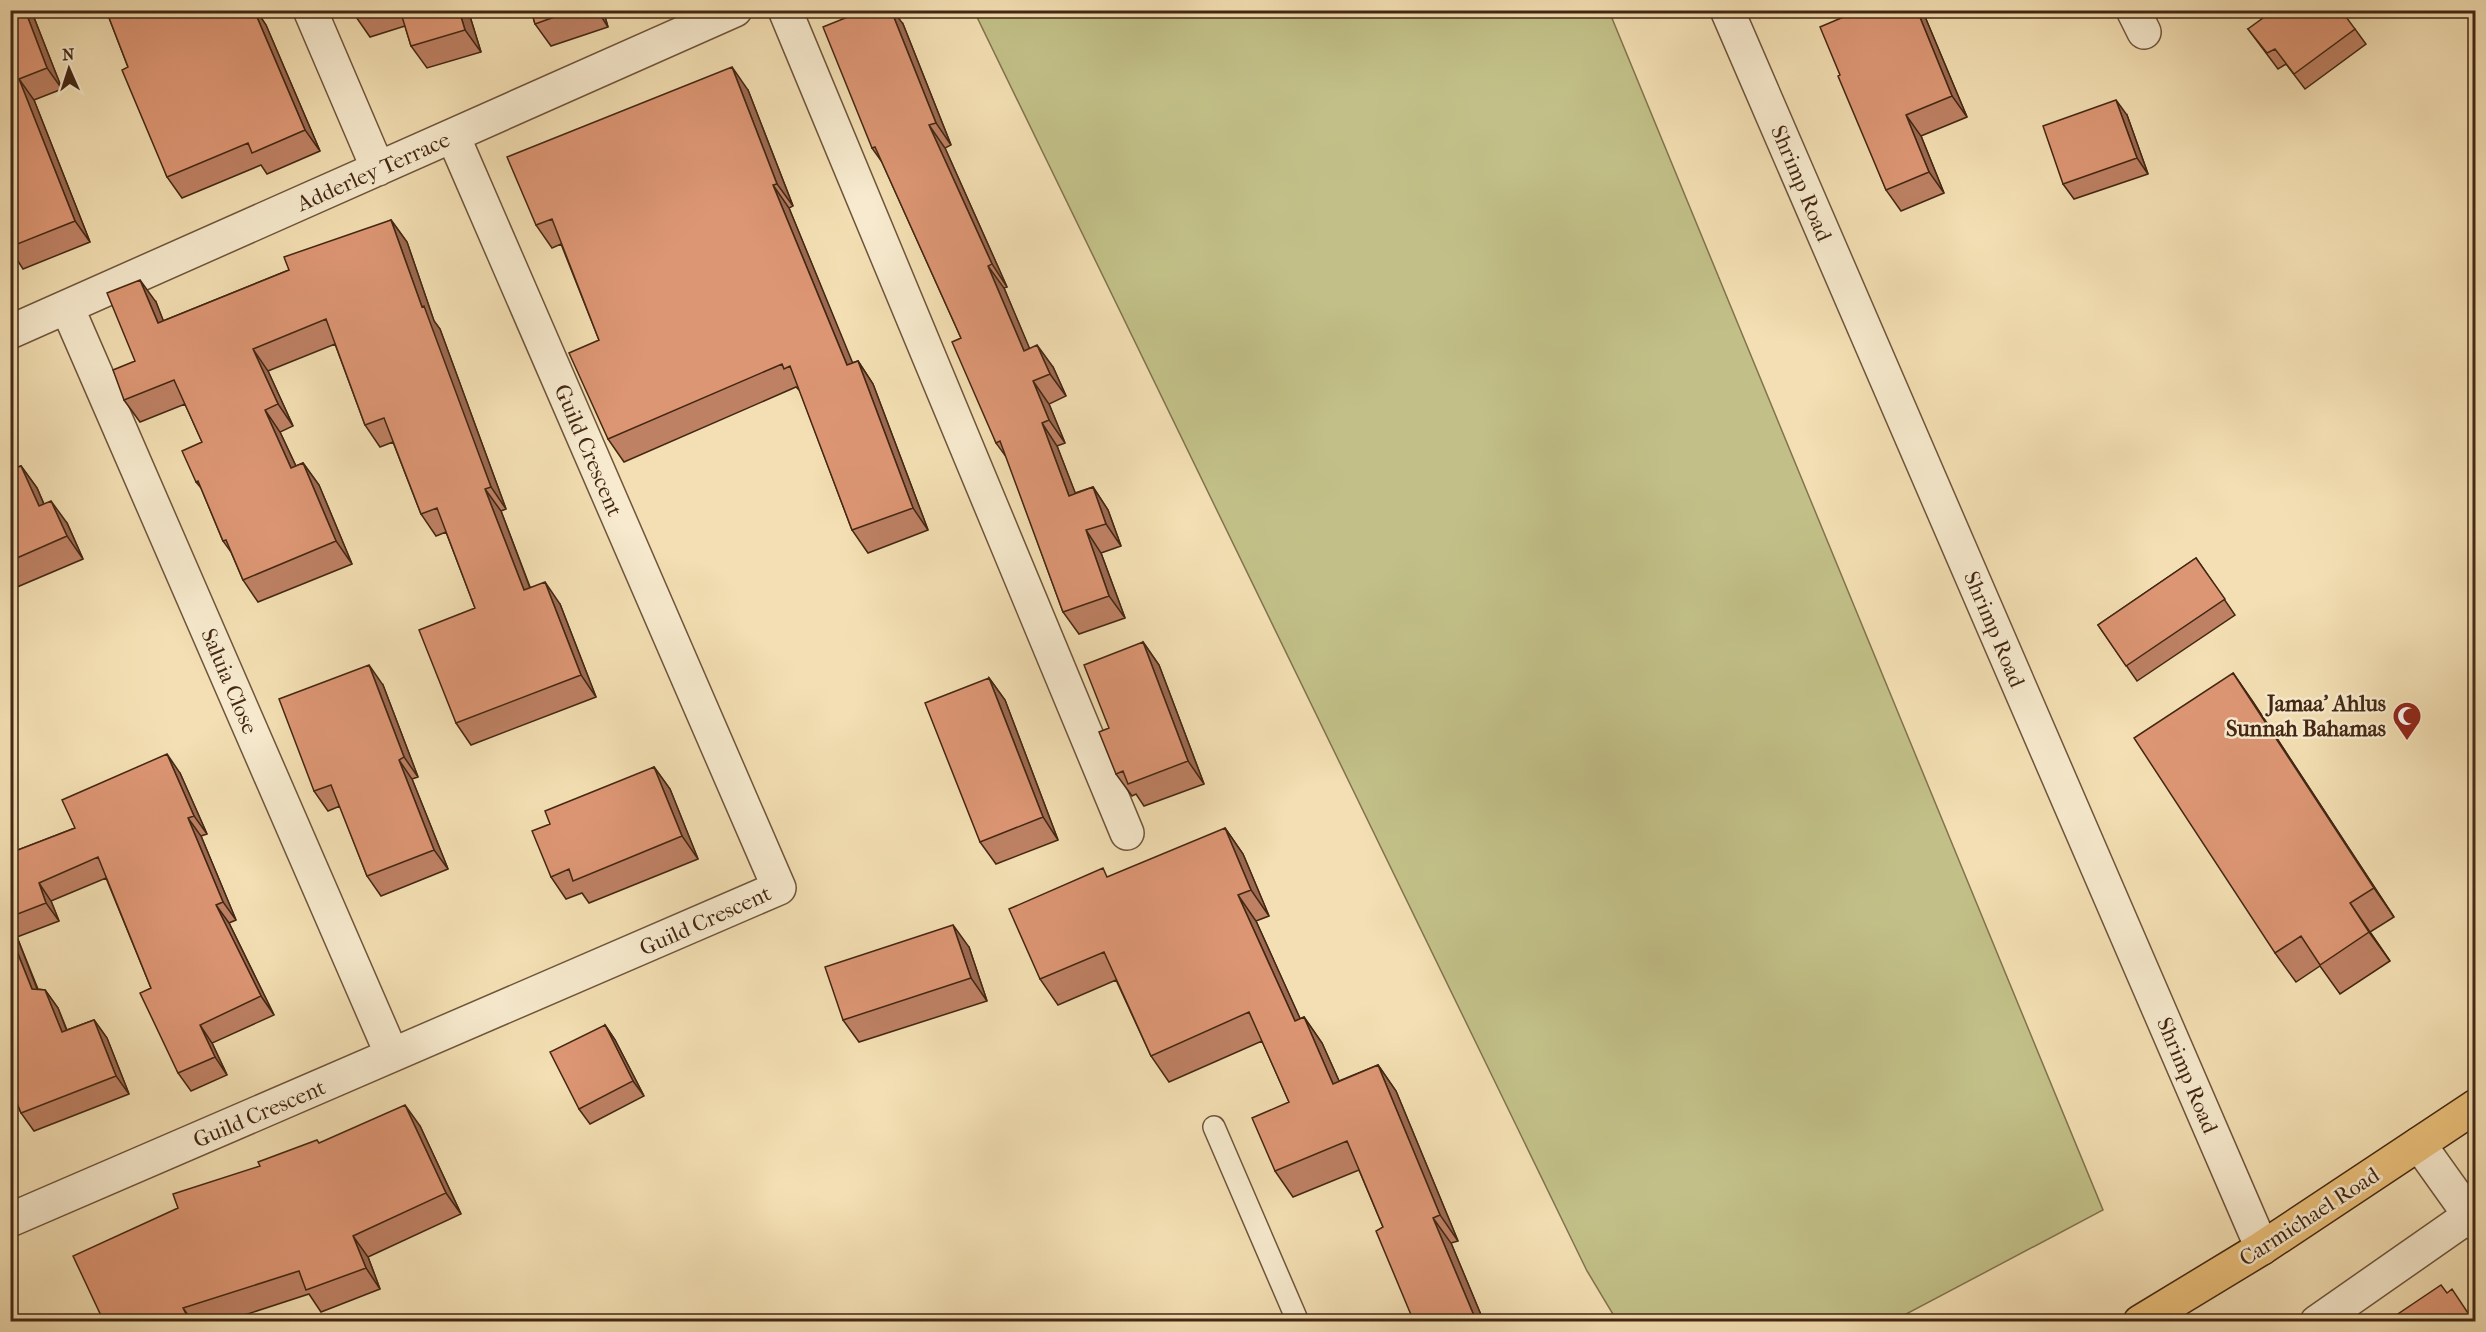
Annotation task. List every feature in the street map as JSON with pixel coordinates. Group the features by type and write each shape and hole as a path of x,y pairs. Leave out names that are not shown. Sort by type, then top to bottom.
{"main road":[{"name":"Carmichael Road","path":"2140,1322 2262,1248 2475,1107"}],"street":[{"path":"310,10 378,169"},
{"path":"785,10 1126,833"},
{"name":"Shrimp Road","path":"1727,10 2262,1248"},
{"name":"Adderley Terrace","path":"10,332 727,12"},
{"name":"Guild Crescent","path":"10,1220 779,888 453,136"},
{"name":"Saluia Close","path":"67,307 392,1055"},
{"path":"2317,1322 2473,1217 2419,1144"}],"lane":[{"path":"1214,1127 1298,1322"}],"shaded area":[{"path":"974,11 1609,11 2103,1210 1893,1321 1617,1321 1587,1271"}],"building":[{"path":"10,10 25,10 47,68 19,79 75,221 10,247"},
{"path":"106,10 254,10 305,130 252,153 248,143 167,177 122,70 128,67"},
{"path":"353,10 366,10 354,14"},
{"path":"400,10 459,10 465,30 411,46"},
{"path":"531,10 574,10 535,24"},
{"path":"865,10 891,10 936,123 929,125 992,264 988,266 1024,351 1037,345 1050,374 1033,381 1049,420 1042,423 1069,496 1093,487 1106,524 1086,530 1109,596 1063,612 1000,441 996,443 952,342 961,338 875,147 872,148 823,27"},
{"path":"1860,10 1917,10 1952,96 1906,115 1929,172 1886,190 1820,27"},
{"path":"2274,10 2341,10 2355,29 2294,74 2275,49 2267,53 2248,29"},
{"path":"732,67 777,184 773,185 847,365 858,361 913,508 852,530 790,366 784,369 782,364 608,439 569,353 599,340 552,219 536,225 507,157"},
{"path":"2116,100 2137,158 2063,184 2043,126"},
{"path":"391,220 491,487 485,489 524,590 545,582 581,675 456,723 419,630 475,608 437,508 421,514 384,418 365,425 326,319 253,349 278,404 265,410 291,468 303,463 336,541 243,580 182,451 202,442 174,380 124,400 113,370 135,361 107,293 140,280 158,323 289,270 284,257"},
{"path":"21,466 39,506 51,501 67,536 10,561 10,470"},
{"path":"2196,558 2225,599 2126,666 2098,625"},
{"path":"1143,642 1188,761 1128,784 1123,771 1116,774 1099,732 1109,728 1084,665"},
{"path":"369,665 404,757 399,760 434,850 367,876 331,785 314,791 279,699"},
{"path":"2233,673 2374,888 2350,903 2369,932 2320,965 2301,936 2275,953 2134,738"},
{"path":"989,678 1043,817 980,842 925,703"},
{"path":"167,754 194,816 188,818 223,902 216,905 261,996 200,1025 215,1057 178,1073 140,993 151,988 98,857 39,883 46,903 10,917 10,853 75,828 62,800"},
{"path":"654,767 682,836 573,881 569,869 551,877 532,831 550,824 545,811"},
{"path":"1225,828 1251,890 1238,895 1295,1021 1304,1017 1333,1084 1378,1065 1440,1215 1433,1218 1475,1318 1482,1315 1484,1322 1414,1322 1376,1231 1383,1227 1347,1141 1275,1171 1252,1118 1289,1102 1249,1012 1151,1056 1104,952 1040,979 1009,909 1103,868 1107,877"},
{"path":"953,925 971,978 843,1020 825,967"},
{"path":"10,934 32,989 45,990 62,1032 94,1020 116,1076 21,1113 10,1086"},
{"path":"605,1025 633,1081 579,1109 550,1052"},
{"path":"405,1105 446,1193 353,1236 366,1268 306,1290 299,1271 183,1308 188,1318 179,1322 104,1322 73,1256 178,1208 173,1194 260,1166 258,1162 317,1140 319,1143"},
{"path":"2441,1285 2447,1293 2452,1289 2474,1322 2386,1322"}],"place":[{"name":"Jamaa' Ahlus Sunnah Bahamas","path":"2407,742"}]}
